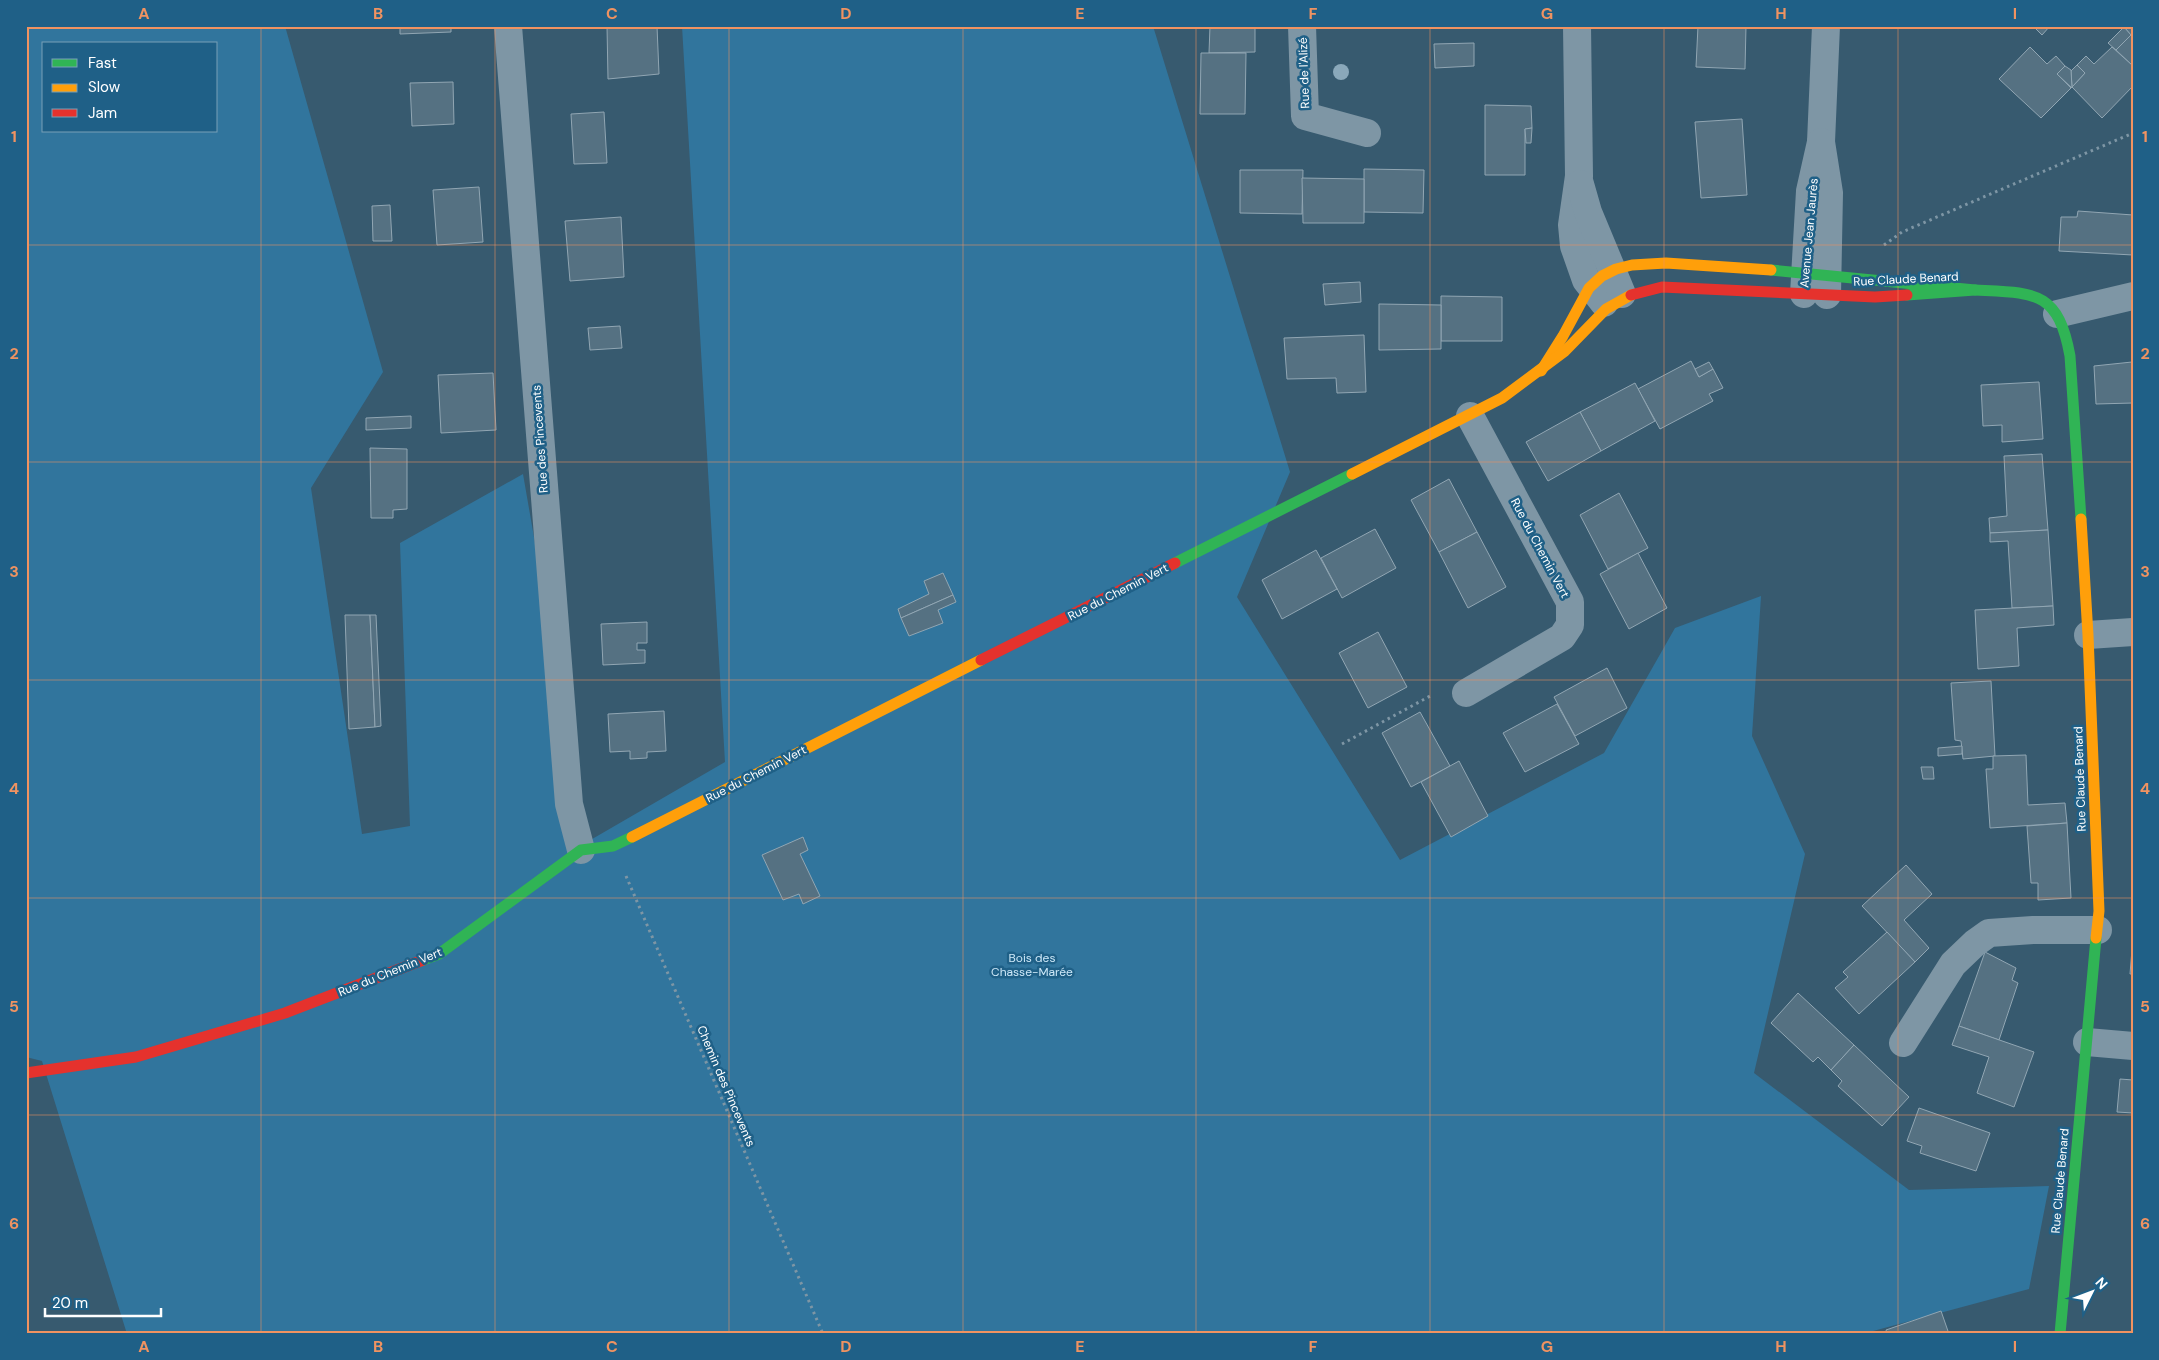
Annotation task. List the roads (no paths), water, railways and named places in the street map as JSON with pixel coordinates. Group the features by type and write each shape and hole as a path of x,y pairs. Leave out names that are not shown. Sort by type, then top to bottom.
{"street":[{"name":"Rue des Pincevents","path":"508,26 569,804 581,850"},
{"name":"Rue de l'Alizé","path":"1302,26 1305,116 1367,133"},
{"path":"1577,26 1578,176 1572,225 1578,262 1590,288 1616,303"},
{"name":"Avenue Jean Jaurès","path":"1814,283 1810,191 1820,142 1826,26"},
{"path":"1578,176 1588,212 1612,270 1616,303"},
{"name":"Rue du Chemin Vert","path":"1541,371 1557,347 1590,288 1601,276 1612,270 1637,264 1654,263 1814,283"},
{"name":"Rue Claude Benard","path":"1814,283 1876,278 1975,290 2029,293 2042,299 2057,314 2068,342 2088,635 2100,912 2060,1334"},
{"name":"Rue du Chemin Vert","path":"26,1073 136,1057 285,1013 439,954 581,850 613,846 1470,416 1502,398 1541,371 1575,342 1600,314 1616,303 1650,288 1814,283"},
{"name":"Rue Claude Benard","path":"1814,283 1875,297 1975,290"},
{"path":"2057,314 2133,296"},
{"name":"Rue du Chemin Vert","path":"1466,693 1562,637 1570,625 1570,602 1470,416"},
{"path":"2088,635 2133,632"},
{"path":"1903,1043 1953,964 1975,943 1989,933 2033,930 2098,930"},
{"path":"2087,1042 2133,1046"}],"park label":[{"name":"Bois des Chasse-Marée","path":"1032,965"}]}
